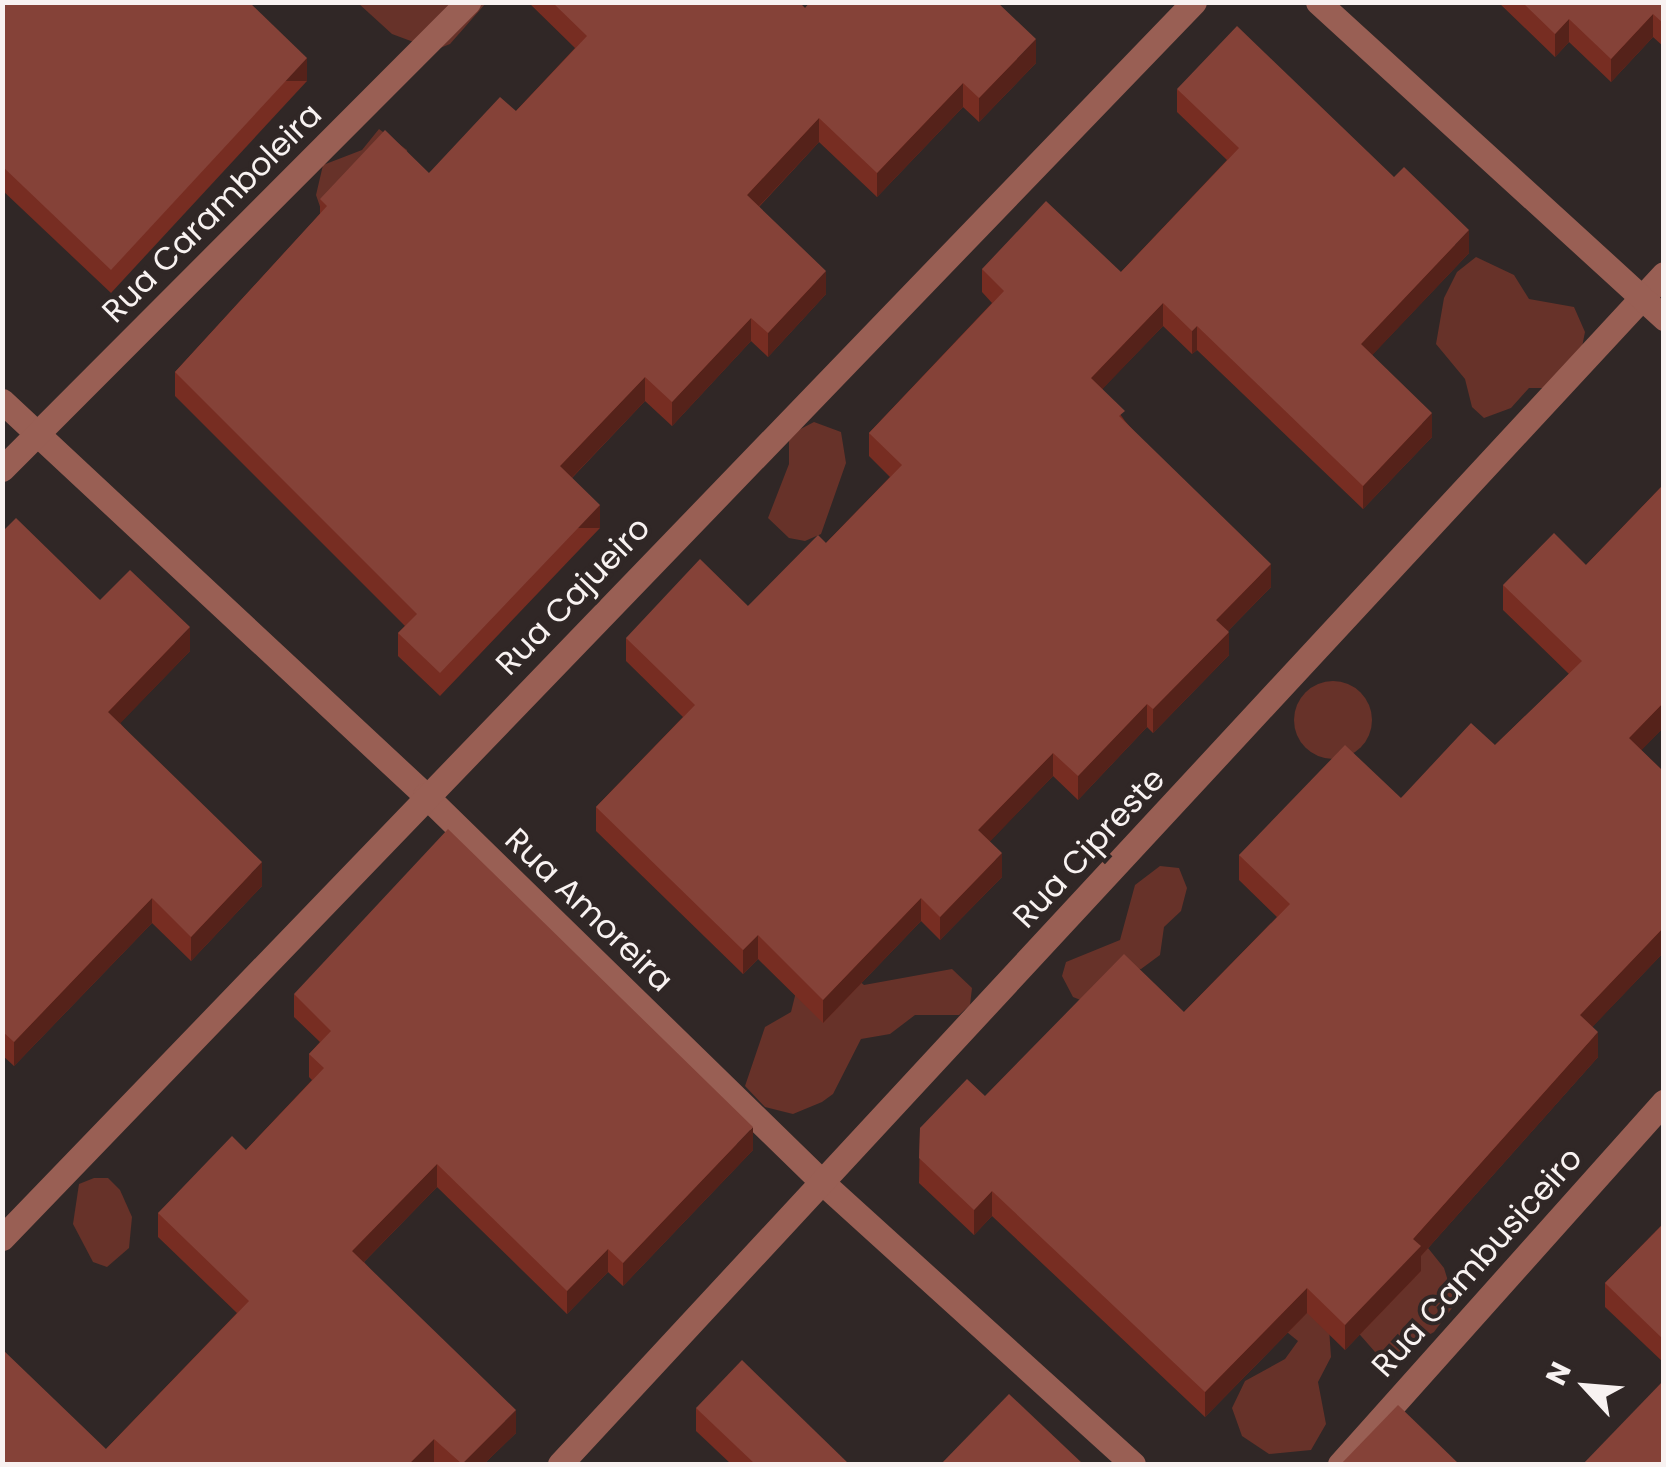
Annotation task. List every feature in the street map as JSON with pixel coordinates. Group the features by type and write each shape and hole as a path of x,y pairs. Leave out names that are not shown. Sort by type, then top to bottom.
{"street":[{"name":"Rua Caramboleira","path":"2,469 468,2"},
{"name":"Rua Cajueiro","path":"2,1238 425,795 1194,2"},
{"path":"1318,2 1664,318"},
{"name":"Rua Cipreste","path":"560,1464 824,1184 1664,274"},
{"name":"Rua Amoreira","path":"2,401 425,795 824,1184 1133,1464"},
{"name":"Rua Cambusiceiro","path":"1340,1464 1664,1102"}],"shaded area":[{"path":"358,3 486,3 450,44 435,50 392,34"},
{"path":"379,129 407,150 409,166 326,224 316,195 323,165 362,150"},
{"path":"1476,257 1514,275 1529,299 1574,307 1585,332 1582,347 1545,388 1529,388 1511,408 1484,418 1472,407 1465,379 1436,344 1444,298 1457,272"},
{"path":"814,422 841,432 846,463 821,534 805,541 789,538 768,518 789,464 789,435"},
{"path":"1333,681 1348,684 1360,693 1369,705 1369,735 1360,747 1348,756 1333,759 1318,756 1306,747 1297,735 1294,720 1297,705 1306,693 1318,684"},
{"path":"1160,866 1179,868 1187,888 1181,911 1164,927 1160,955 1141,969 1127,968 1088,1003 1073,997 1062,976 1066,962 1120,940 1135,885"},
{"path":"842,966 864,985 952,969 972,988 970,1005 959,1015 915,1015 890,1034 861,1039 833,1094 822,1102 793,1114 765,1107 745,1086 765,1027 791,1012 798,984"},
{"path":"108,1178 120,1190 132,1217 129,1248 107,1267 93,1262 73,1224 79,1184"},
{"path":"1424,1243 1444,1268 1452,1294 1452,1308 1434,1332 1383,1361 1354,1328 1329,1328 1331,1357 1318,1382 1326,1424 1311,1450 1269,1454 1242,1436 1232,1408 1245,1381 1285,1359 1298,1341 1277,1324"}],"building":[{"path":"2,2 249,2 307,58 111,270 2,166"},
{"path":"552,2 799,2 805,8 810,2 997,2 1036,39 979,98 963,83 877,173 819,118 747,195 826,271 768,333 751,318 672,402 645,377 560,466 600,505 440,673 398,633 417,614 175,372 327,206 320,199 385,130 429,173 500,97 516,111 587,36"},
{"path":"1522,2 1664,2 1664,24 1653,14 1611,59 1569,19 1555,34"},
{"path":"1237,26 1394,177 1404,167 1469,230 1361,344 1432,413 1363,486 1197,326 1192,331 1163,303 1091,378 1125,411 1119,416 1271,564 1216,620 1229,632 1153,709 1147,704 1078,776 1053,753 978,830 1002,853 940,917 921,898 823,1000 758,935 743,950 596,807 695,705 626,638 700,559 748,606 818,535 826,543 902,465 869,433 1004,291 982,269 1046,201 1121,272 1239,148 1177,89"},
{"path":"1664,484 1664,702 1629,738 1664,772 1664,927 1580,1015 1598,1032 1413,1239 1421,1246 1345,1325 1307,1288 1205,1392 992,1191 974,1210 919,1158 920,1128 967,1079 985,1096 1124,954 1184,1012 1290,904 1239,855 1345,745 1401,798 1471,723 1495,745 1582,661 1503,585 1554,533 1586,565"},
{"path":"16,518 100,600 130,570 190,627 108,712 262,862 191,937 152,898 14,1042 2,1031 2,532"},
{"path":"448,829 753,1127 623,1263 608,1249 567,1291 437,1164 352,1251 516,1410 462,1464 434,1439 409,1464 2,1464 2,1349 106,1449 249,1301 158,1213 232,1136 246,1150 324,1068 309,1054 331,1031 294,994"},
{"path":"1664,1223 1664,1340 1605,1283"},
{"path":"742,1360 849,1464 755,1464 696,1408"},
{"path":"1664,1380 1664,1464 1583,1464"},
{"path":"1009,1394 1083,1464 941,1464"},
{"path":"1398,1405 1459,1464 1341,1464"}]}
